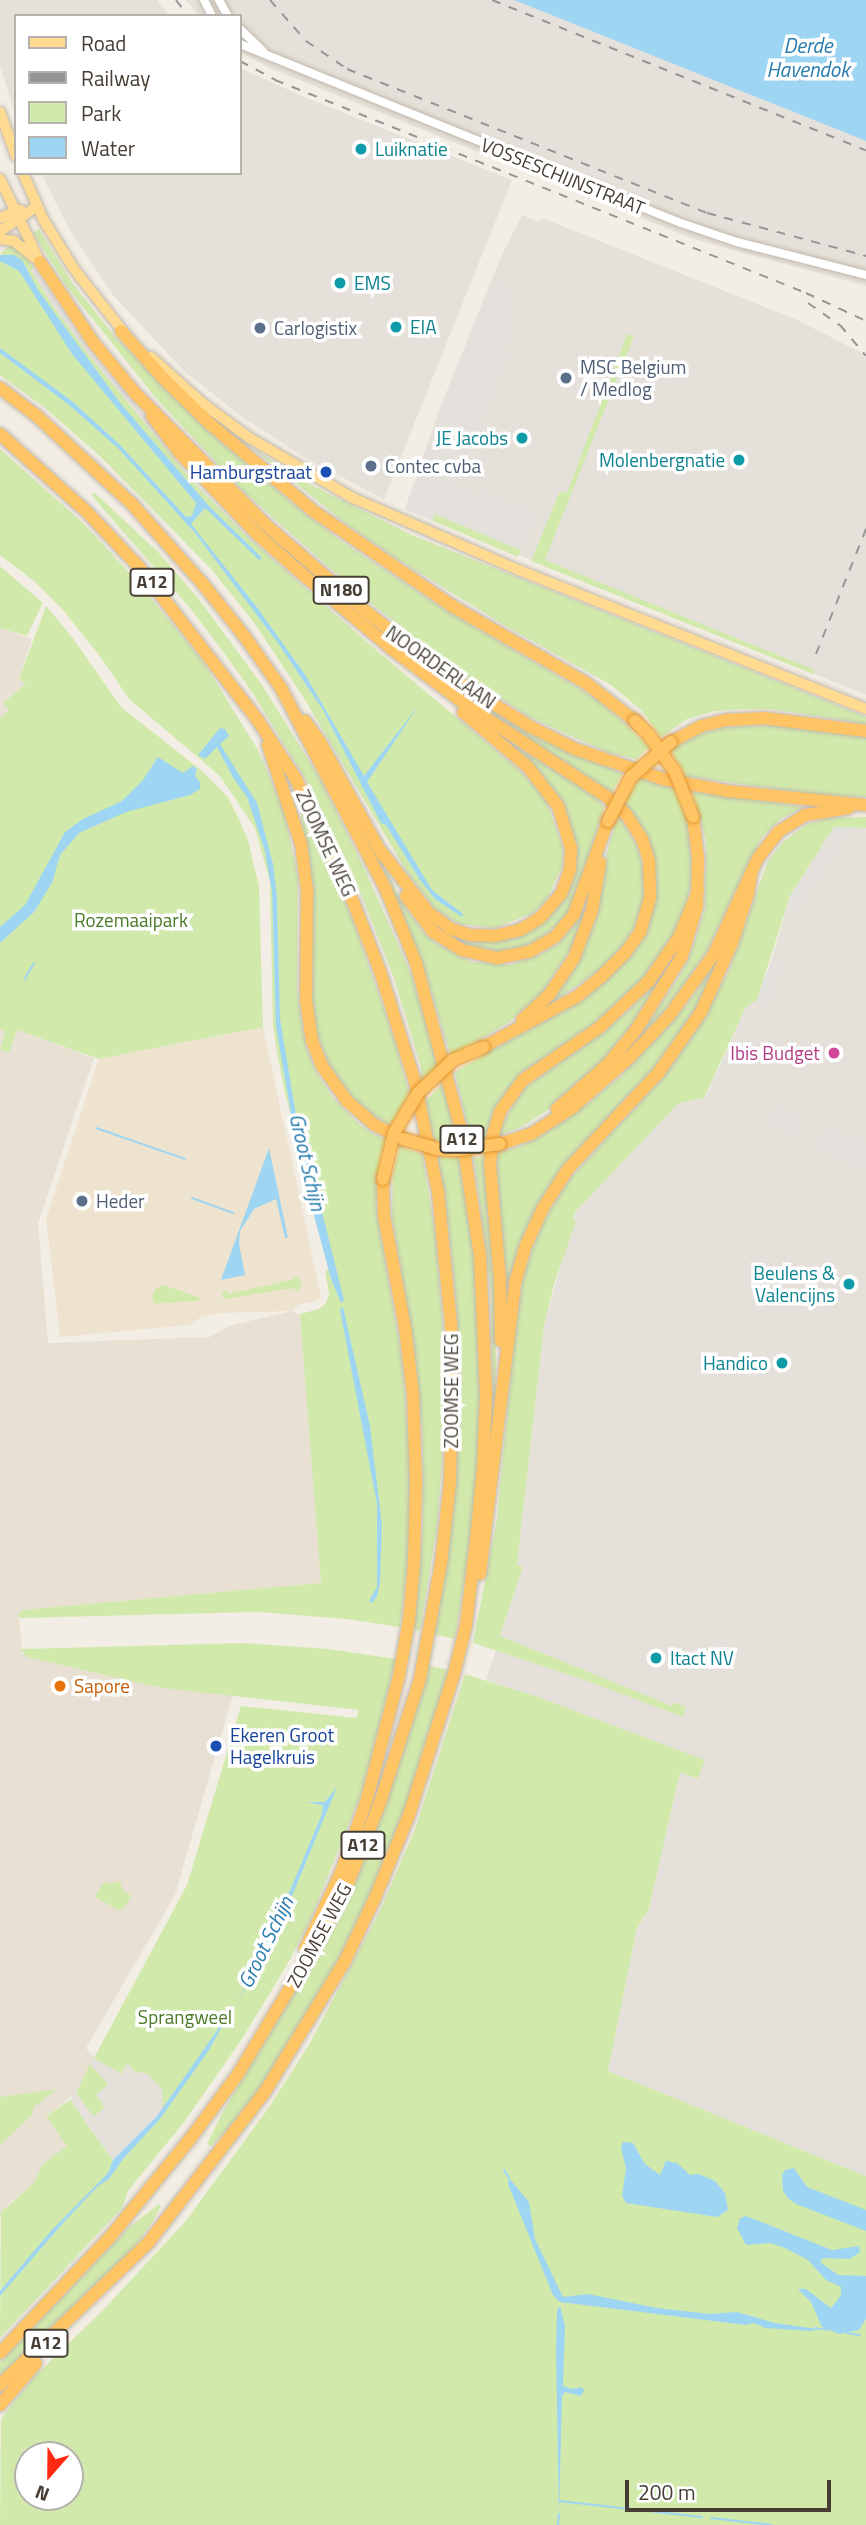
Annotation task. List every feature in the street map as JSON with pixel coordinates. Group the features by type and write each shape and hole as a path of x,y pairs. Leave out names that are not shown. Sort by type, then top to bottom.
{"highway":[{"name":"NOORDERLAAN","path":"40,262 93,342 135,393 266,525 368,613 451,678 531,727 575,748 663,779 727,791 866,806"},
{"path":"121,331 164,379 210,424 312,510 452,606 586,683 635,721 649,735 675,772 692,817 698,847 695,916 686,946 668,982 636,1030 585,1087 529,1131"},
{"name":"ZOOMSE WEG","path":"0,388 47,426 131,503 203,584 281,688 386,890 416,963 451,1084 473,1194 485,1326 484,1469 466,1625 433,1746 409,1815 375,1898 345,1961 272,2081 239,2129 149,2242 91,2300"},
{"path":"135,393 180,453 258,535 392,649 500,729 607,797 631,821 646,850 651,886 648,909 639,932 626,952 582,992 507,1034 453,1060 418,1093 394,1133 383,1179 384,1216 405,1328 413,1394 416,1495 409,1620 399,1676 367,1799 341,1872 283,2001"},
{"name":"ZOOMSE WEG","path":"0,434 87,512 139,567 257,719 296,779 354,904 401,1034 415,1083 438,1192 452,1324 450,1482 441,1563 420,1679 380,1803 348,1883 283,2001 238,2074 154,2185 82,2269 0,2353"},
{"path":"379,849 405,885 435,918 460,932 483,937 512,933 540,918 561,894 571,856 565,821 541,781 513,753 409,668 392,649"},
{"path":"281,688 320,742 415,910 433,932 468,953 507,958 548,943 568,922 582,898 608,821 631,777 652,755 671,742 701,726 728,720 763,718 866,731"},
{"path":"257,719 284,786 301,844 307,890 306,1000 312,1041 322,1066 347,1101 375,1125 403,1139 431,1147 456,1150 500,1144 529,1131 595,1090 669,1016 714,954 751,874 772,838 796,819 826,809 866,806"},
{"path":"507,1034 549,995 582,943 592,910 608,821"},
{"path":"466,1625 483,1556 515,1283 534,1226 568,1169 659,1072 694,1023 732,943 748,894 751,874"},
{"path":"501,1405 500,1279 490,1165 496,1121 523,1080 600,1027 649,981 679,937 698,891"},
{"path":"0,2405 91,2300"},
{"name":"A12","path":"0,2385 91,2300"}],"main road":[{"path":"0,112 14,150"},
{"path":"24,175 36,207 74,269 121,331 238,430 353,498 521,571 866,709"},
{"name":"NOORDERLAAN","path":"0,179 40,262"},
{"path":"0,231 17,216 36,207"},
{"path":"0,218 17,216"},
{"path":"0,239 18,243 40,262"}],"street":[{"name":"VOSSESCHIJNSTRAAT","path":"242,31 268,55"},
{"name":"VOSSESCHIJNSTRAAT","path":"242,45 691,227 866,275"}],"shaded area":[{"path":"0,0 157,0 168,14 14,14 14,111 0,65"},
{"path":"186,0 514,0 866,141 866,286 696,240 272,69 242,53 242,14 197,14"},
{"path":"242,69 309,99 512,180 384,499 307,459 242,417 184,371 113,295 71,232 42,175 242,175"},
{"path":"522,215 539,222 542,218 797,320 866,355 866,695 405,509 439,411 500,259"},
{"path":"34,268 90,352 170,446 167,449 88,354 50,302 31,270"},
{"path":"491,282 512,290 505,309 510,311 514,320 503,348 509,351 454,487 477,496 480,491 535,514 521,550 435,514 432,520 405,509 439,411"},
{"path":"0,628 32,639 19,679 27,683 3,702 9,710 0,718"},
{"path":"834,827 866,828 866,2176 608,2071 637,1928 649,1909 680,1772 705,1760 486,1680 523,1567 517,1565 544,1326 576,1211 679,1103 705,1098 746,1007 768,974 790,896"},
{"path":"834,827 853,827 805,894 801,907 787,904"},
{"path":"772,959 784,961 770,1005 757,1000"},
{"path":"0,1024 94,1058 38,1223 48,1343 210,1337 229,1326 292,1311 301,1316 321,1583 22,1610 19,1613 22,1653 162,1688 233,1694 175,1895 86,2048 94,2058 76,2093 46,2116 68,2146 43,2164 35,2183 8,2204 0,2219"},
{"path":"263,1027 321,1297 315,1302 299,1304 292,1311 223,1313 201,1317 189,1325 60,1337 46,1219 99,1059"},
{"path":"775,1107 800,1116 794,1133 769,1124"},
{"path":"826,1127 866,1143 866,1168 817,1148"},
{"path":"94,2058 121,2073 131,2058 178,2088 157,2116 113,2160 70,2100"}],"green space":[{"path":"39,229 73,284 116,338 219,440 292,503 344,543 439,606 602,702 649,747 636,759 606,752 532,718 457,671 359,594 243,491 155,397 67,287 33,233"},
{"path":"11,244 25,254 34,268 31,270 88,354 195,484 249,538 376,650 524,774 546,800 563,848 562,867 546,901 533,913 495,928 460,924 435,910 407,872 305,700 255,624 212,570 101,457 44,407 0,375 0,257 27,269 22,260 0,254"},
{"path":"627,334 634,336 545,560 815,670 813,674 531,561 560,491 567,493"},
{"path":"251,447 307,483 412,535 866,717 866,724 771,709 742,709 715,711 687,719 661,737 642,711 611,685 509,628 394,557 350,527"},
{"path":"0,449 83,523 137,581 204,663 258,750 284,811 298,878 297,991 306,1047 316,1072 333,1098 361,1126 385,1140 379,1162 376,1206 402,1361 411,1472 408,1557 400,1627 346,1619 259,1612 21,1618 18,1615 22,1610 321,1583 300,1314 319,1309 326,1303 329,1294 325,1271 331,1269 285,1093 277,1052 273,1025 270,882 255,828 220,776 129,699 102,659 63,610 34,581 0,555"},
{"path":"94,492 158,552 198,598 262,685 321,780 411,974 439,1065 421,1082 421,1067 394,978 353,874 309,785 252,692 221,649 189,607 98,503 92,495"},
{"path":"435,514 521,550 518,557 432,520"},
{"path":"0,566 43,603 27,636 0,628"},
{"path":"336,594 404,650 493,711 622,774 610,795 488,718 334,596"},
{"name":"Rozemaaipark","path":"46,606 72,637 121,707 202,771 227,796 239,819 248,840 259,886 263,1027 99,1059 17,1030 9,1053 0,1049 5,1031 0,1029 0,718 9,710 3,703 26,683 19,679"},
{"path":"773,725 866,737 866,797 810,794 686,776 671,750 701,733 727,727"},
{"path":"500,736 594,795 604,807 575,900 567,914 558,925 535,943 500,952 469,947 435,925 491,940 562,899 569,822"},
{"path":"641,777 673,786 687,822 693,876 682,922 645,979 591,1028 526,1071 488,1139 471,1141 455,1072 528,1029 620,966 655,888 622,805"},
{"path":"692,790 804,807 782,818 762,837 707,951 669,1006 630,1049 679,977 690,955 705,910 706,841"},
{"path":"299,803 351,915 395,1041 409,1094 391,1126 360,1107 333,1075 317,1035 312,1004 312,887"},
{"path":"618,814 636,844 644,870 643,902 636,924 623,945 602,968 540,1011 590,934 603,867"},
{"path":"866,817 866,828 834,827 790,896 757,1000 746,1007 704,1098 679,1103 576,1211 573,1219 576,1221 554,1285 544,1326 517,1565 523,1567 500,1636 672,1706 674,1702 686,1707 683,1717 582,1679 473,1643 497,1519 515,1329 524,1274 541,1226 568,1181 659,1081 697,1029 728,973 768,861 784,841 807,824 826,818"},
{"path":"378,851 399,897 422,931 435,943 472,962 509,965 542,954 559,943 587,907 572,947 543,992 508,1023 451,1056 430,988"},
{"path":"730,935 712,983 668,1055 551,1186 506,1311 496,1153 519,1147 537,1137 590,1102 621,1076 690,1001"},
{"path":"680,945 663,984 615,1049 567,1097 523,1126 498,1136 519,1092 626,1013 662,974"},
{"path":"444,1082 457,1143 434,1140 424,1103"},
{"path":"400,1147 422,1154 436,1238 444,1345 444,1436 437,1527 420,1631 413,1630 423,1526 423,1436 414,1347 392,1218 393,1173"},
{"path":"487,1156 496,1291 496,1406 493,1432 491,1291 474,1158"},
{"path":"437,1157 461,1157 477,1278 480,1336 480,1426 474,1519 455,1639 432,1634 455,1482 459,1415 456,1300 448,1223"},
{"path":"295,1276 302,1282 298,1291 294,1288 224,1299 222,1297 223,1292 227,1291 229,1294 295,1279"},
{"path":"163,1285 201,1300 154,1304 152,1297 155,1289"},
{"name":"Sprangweel","path":"244,1643 329,1649 396,1659 363,1789 312,1915 290,1960 242,2039 185,2121 128,2191 122,2208 0,2338 1,2212 34,2183 43,2164 67,2146 46,2116 70,2100 117,2166 163,2114 162,2089 148,2074 133,2071 128,2062 121,2074 94,2058 187,1885 241,1706 356,1718 359,1710 162,1688 27,1657 21,1649"},
{"path":"426,1665 449,1670 398,1829 373,1892 341,1956 262,2088 235,2122 211,2146 207,2144 222,2113 322,1946"},
{"path":"465,1674 538,1697 705,1760 698,1779 680,1772 649,1909 637,1928 608,2071 866,2176 866,2525 0,2525 1,2419 32,2379 103,2310 185,2222 270,2106 310,2043 379,1913 416,1827"},
{"path":"120,1881 122,1889 131,1896 125,1907 118,1910 95,1897 104,1882 111,1884"},
{"path":"90,2064 108,2084 96,2095 105,2108 93,2116 76,2093"},
{"path":"57,2089 34,2107 32,2115 0,2145 0,2097"},
{"path":"159,2204 161,2206 150,2226 127,2257 0,2379 0,2363 127,2229"}],"water":[{"name":"Derde Havendok","path":"514,0 866,0 866,141"},
{"path":"0,255 14,255 22,260 38,290 121,404 208,505 262,558 259,560 205,508 191,524 256,606 306,676 364,776 419,705 367,782 432,890 463,914 462,917 435,899 420,880 386,825 381,823 323,710 278,643 195,533 118,448 69,405 0,353 0,348 73,402 120,445 186,517 192,516 196,503 72,354 19,271 0,261"},
{"path":"220,728 225,729 229,736 220,744 257,803 273,864 277,898 280,1019 296,1115 291,1114 276,1026 272,892 265,851 247,797 217,747 205,759 198,755"},
{"path":"158,757 183,773 193,766 197,769 195,776 200,782 200,789 190,795 126,812 79,833 60,855 52,883 34,912 0,943 0,927 25,905 65,832 83,819 122,801 143,780"},
{"name":"Groot Schijn","path":"296,1121 300,1124 344,1300 341,1303 331,1279 311,1204 293,1124"},
{"path":"269,1148 288,1238 285,1238 276,1199 254,1209 240,1231 239,1244 245,1275 221,1280"},
{"path":"343,1307 370,1426 382,1525 380,1582 377,1596 372,1603 369,1601 377,1587 377,1504 340,1310"},
{"path":"337,1787 285,1913 234,2009 276,1924 322,1814 323,1805 306,1802 325,1802"},
{"path":"230,2012 209,2050 160,2119 123,2159 109,2179 98,2186 63,2223 0,2296 0,2291 51,2231 108,2173 113,2160 157,2116"},
{"path":"623,2142 633,2143 645,2164 660,2175 666,2161 677,2163 690,2175 699,2174 715,2181 725,2193 728,2210 717,2217 626,2203 622,2196 626,2168 621,2148"},
{"path":"794,2168 807,2187 866,2210 866,2231 796,2204 788,2198 783,2191 782,2175 785,2170"},
{"path":"509,2178 529,2202 535,2239 563,2297 588,2294 657,2308 710,2314 737,2312 775,2323 817,2329 765,2328 754,2323 746,2325 560,2302 553,2295 508,2184"},
{"path":"746,2216 832,2250 859,2246 860,2252 850,2259 823,2258 820,2262 838,2275 866,2276 866,2319 859,2330 839,2334 822,2327 811,2302 798,2289 806,2289 831,2308 841,2295 841,2287 826,2280 808,2260 785,2248 770,2243 746,2245 737,2228 740,2218"},
{"path":"560,2306 565,2326 563,2386 572,2389 582,2387 584,2391 581,2396 565,2392 562,2396 559,2514 556,2352 557,2311"}],"waterway":[{"path":"25,979 34,963"},
{"path":"96,1128 185,1159"},
{"path":"192,1198 233,1213"},
{"path":"504,2170 509,2178"},
{"path":"815,2328 827,2330"},
{"path":"846,2333 860,2335"},
{"path":"559,2501 702,2517"},
{"path":"558,2525 559,2514"},
{"path":"711,2518 772,2525"}],"railway":[{"path":"176,0 186,14"},
{"path":"270,0 306,41 347,69 707,213 866,256"},
{"path":"492,0 866,150"},
{"path":"242,62 275,80 806,293 866,321"},
{"path":"808,303 840,325 866,356"},
{"path":"816,654 866,529"}],"place":[{"name":"Luiknatie","path":"361,149"},
{"name":"EMS","path":"340,283"},
{"name":"EIA","path":"396,327"},
{"name":"Carlogistix","path":"260,328"},
{"name":"MSC Belgium / Medlog","path":"566,378"},
{"name":"JE Jacobs","path":"522,438"},
{"name":"Molenbergnatie","path":"739,460"},
{"name":"Contec cvba","path":"371,466"},
{"name":"Hamburgstraat","path":"326,472"},
{"name":"Ibis Budget","path":"834,1053"},
{"name":"Heder","path":"82,1201"},
{"name":"Beulens & Valencijns","path":"849,1284"},
{"name":"Handico","path":"782,1363"},
{"name":"Itact NV","path":"656,1658"},
{"name":"Sapore","path":"60,1686"},
{"name":"Ekeren Groot Hagelkruis","path":"216,1746"}]}
